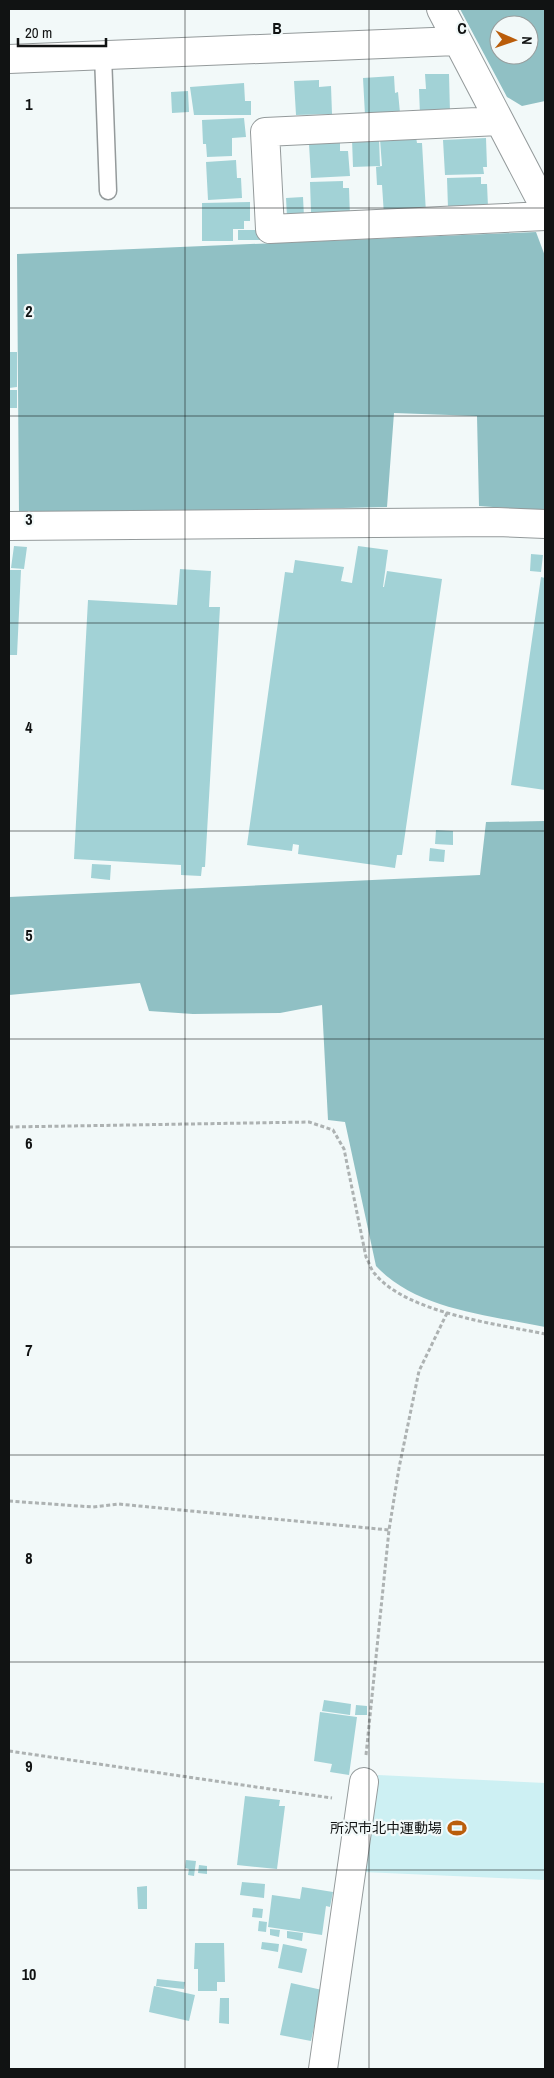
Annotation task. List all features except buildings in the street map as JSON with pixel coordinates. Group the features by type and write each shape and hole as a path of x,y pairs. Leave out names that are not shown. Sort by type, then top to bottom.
{"street":[{"path":"441,9 545,208"},
{"path":"9,59 457,41"},
{"path":"499,120 265,132 270,229 545,216"},
{"path":"9,526 29,528 497,522 545,524"},
{"path":"323,2069 362,1792"}],"lane":[{"path":"103,55 108,191"}],"path":[{"path":"9,1127 309,1122 333,1130 344,1149 366,1257 374,1274 387,1286 413,1301 447,1313 545,1334"},
{"path":"9,1751 362,1792 389,1530 419,1371 447,1313"},
{"path":"9,1501 93,1507 118,1504 389,1530"}],"shaded area":[{"path":"460,9 545,9 545,101 522,106 507,97 490,65 539,65 539,15 489,15 489,63"},
{"path":"536,232 545,256 545,511 479,506 477,416 394,413 387,507 19,515 17,254"},
{"path":"545,821 545,1327 478,1314 433,1301 393,1281 376,1266 345,1122 328,1120 322,1005 280,1013 193,1014 149,1011 140,983 9,995 9,897 480,875 486,822"},
{"name":"所沢市北中運動場","path":"378,1775 545,1783 545,1880 363,1872"}],"place":[{"name":"所沢市北中運動場","path":"457,1828"}]}
